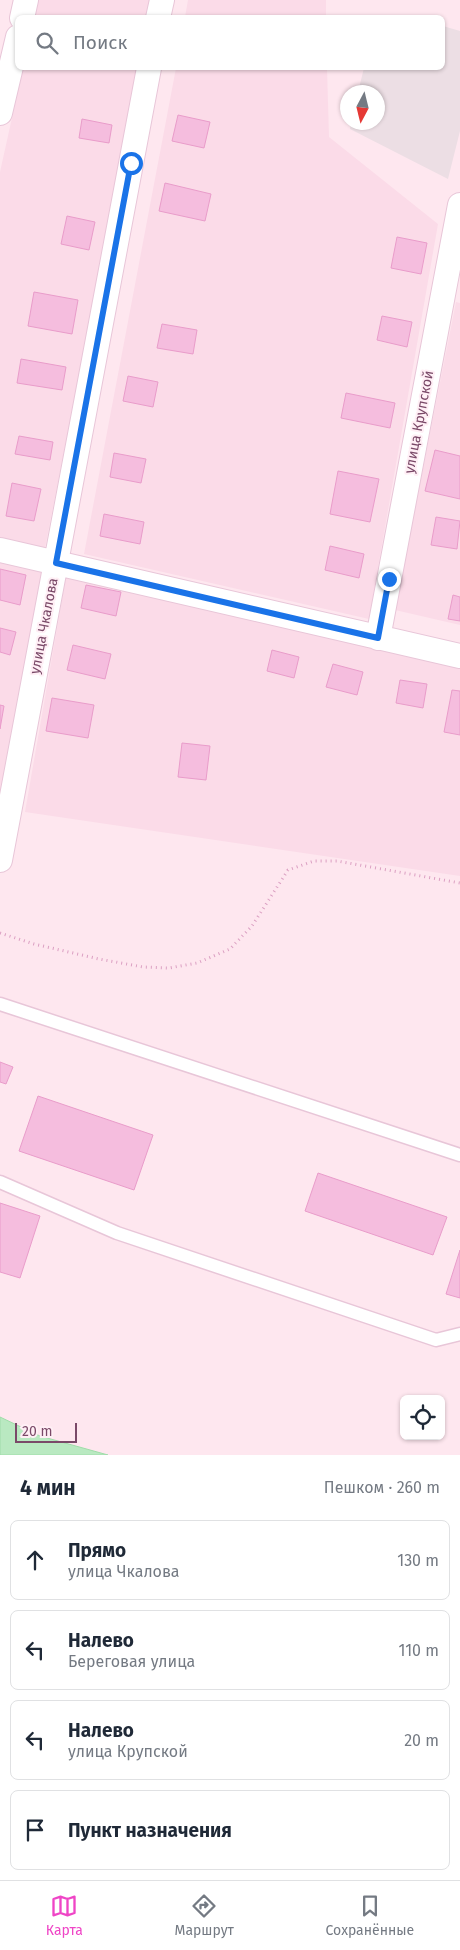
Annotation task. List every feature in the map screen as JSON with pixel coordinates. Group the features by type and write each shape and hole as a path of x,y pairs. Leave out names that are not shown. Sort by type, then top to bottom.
{"street":[{"path":"23,15 26,0"},
{"path":"159,15 162,0"},
{"path":"0,113 15,50"},
{"name":"улица Чкалова","path":"0,860 149,70"},
{"name":"улица Крупской","path":"378,638 460,205"},
{"path":"0,550 460,656"}],"lane":[{"path":"0,1004 460,1155"},
{"path":"0,1182 117,1233 436,1340 460,1334"}],"path":[{"path":"0,933 34,944 99,959 143,967 169,968 197,963 230,949 252,926 288,870 314,861 337,861 460,884"}],"shaded area":[{"path":"37,0 152,0 148,15 34,15"},
{"path":"188,0 326,0 326,15 185,15"},
{"path":"445,27 460,31 460,131 448,179 352,130 385,130 385,85 360,85 364,70 445,70"},
{"path":"23,70 139,70 45,548 0,538 0,172"},
{"path":"176,70 327,70 329,137 438,224 369,619 84,554"},
{"path":"456,302 460,303 460,625 395,610"},
{"path":"0,560 43,571 0,827"},
{"path":"66,577 460,666 460,876 25,812"},
{"path":"0,1417 40,1436 108,1455 0,1455"}],"building":[{"path":"178,115 210,122 204,148 172,141"},
{"path":"82,119 112,125 109,143 79,138"},
{"path":"165,183 211,194 205,221 159,211"},
{"path":"67,216 95,222 89,250 61,244"},
{"path":"397,237 427,243 421,274 391,268"},
{"path":"34,292 78,300 72,334 28,326"},
{"path":"382,316 412,322 407,347 377,340"},
{"path":"162,324 197,330 193,354 157,348"},
{"path":"21,359 66,367 62,390 17,383"},
{"path":"128,376 158,382 153,407 123,401"},
{"path":"346,393 395,403 390,428 341,418"},
{"path":"19,436 53,442 50,460 15,454"},
{"path":"435,450 460,456 460,499 425,491"},
{"path":"114,453 146,459 141,483 110,477"},
{"path":"338,471 379,479 370,522 330,514"},
{"path":"12,483 41,489 34,521 6,516"},
{"path":"104,514 144,522 140,544 100,536"},
{"path":"436,517 460,521 457,549 431,545"},
{"path":"330,546 364,554 359,578 325,570"},
{"path":"0,569 26,575 20,605 0,600"},
{"path":"86,585 121,592 116,616 81,608"},
{"path":"453,595 460,597 460,621 448,619"},
{"path":"0,628 16,632 10,655 0,652"},
{"path":"73,645 111,654 105,679 67,670"},
{"path":"272,650 299,657 294,678 267,671"},
{"path":"333,664 363,672 357,695 326,687"},
{"path":"400,680 427,684 423,708 396,703"},
{"path":"452,690 460,691 460,735 444,732"},
{"path":"52,698 94,705 88,738 46,731"},
{"path":"0,705 4,706 0,729"},
{"path":"182,743 210,746 206,780 178,777"},
{"path":"0,1062 13,1067 6,1084 0,1082"},
{"path":"38,1096 153,1135 134,1190 19,1151"},
{"path":"318,1173 447,1217 433,1255 305,1211"},
{"path":"0,1203 40,1216 20,1278 0,1272"},
{"path":"460,1250 460,1298 446,1294"}],"route":[{"path":"131,163 56,563 378,638 389,579"}]}
